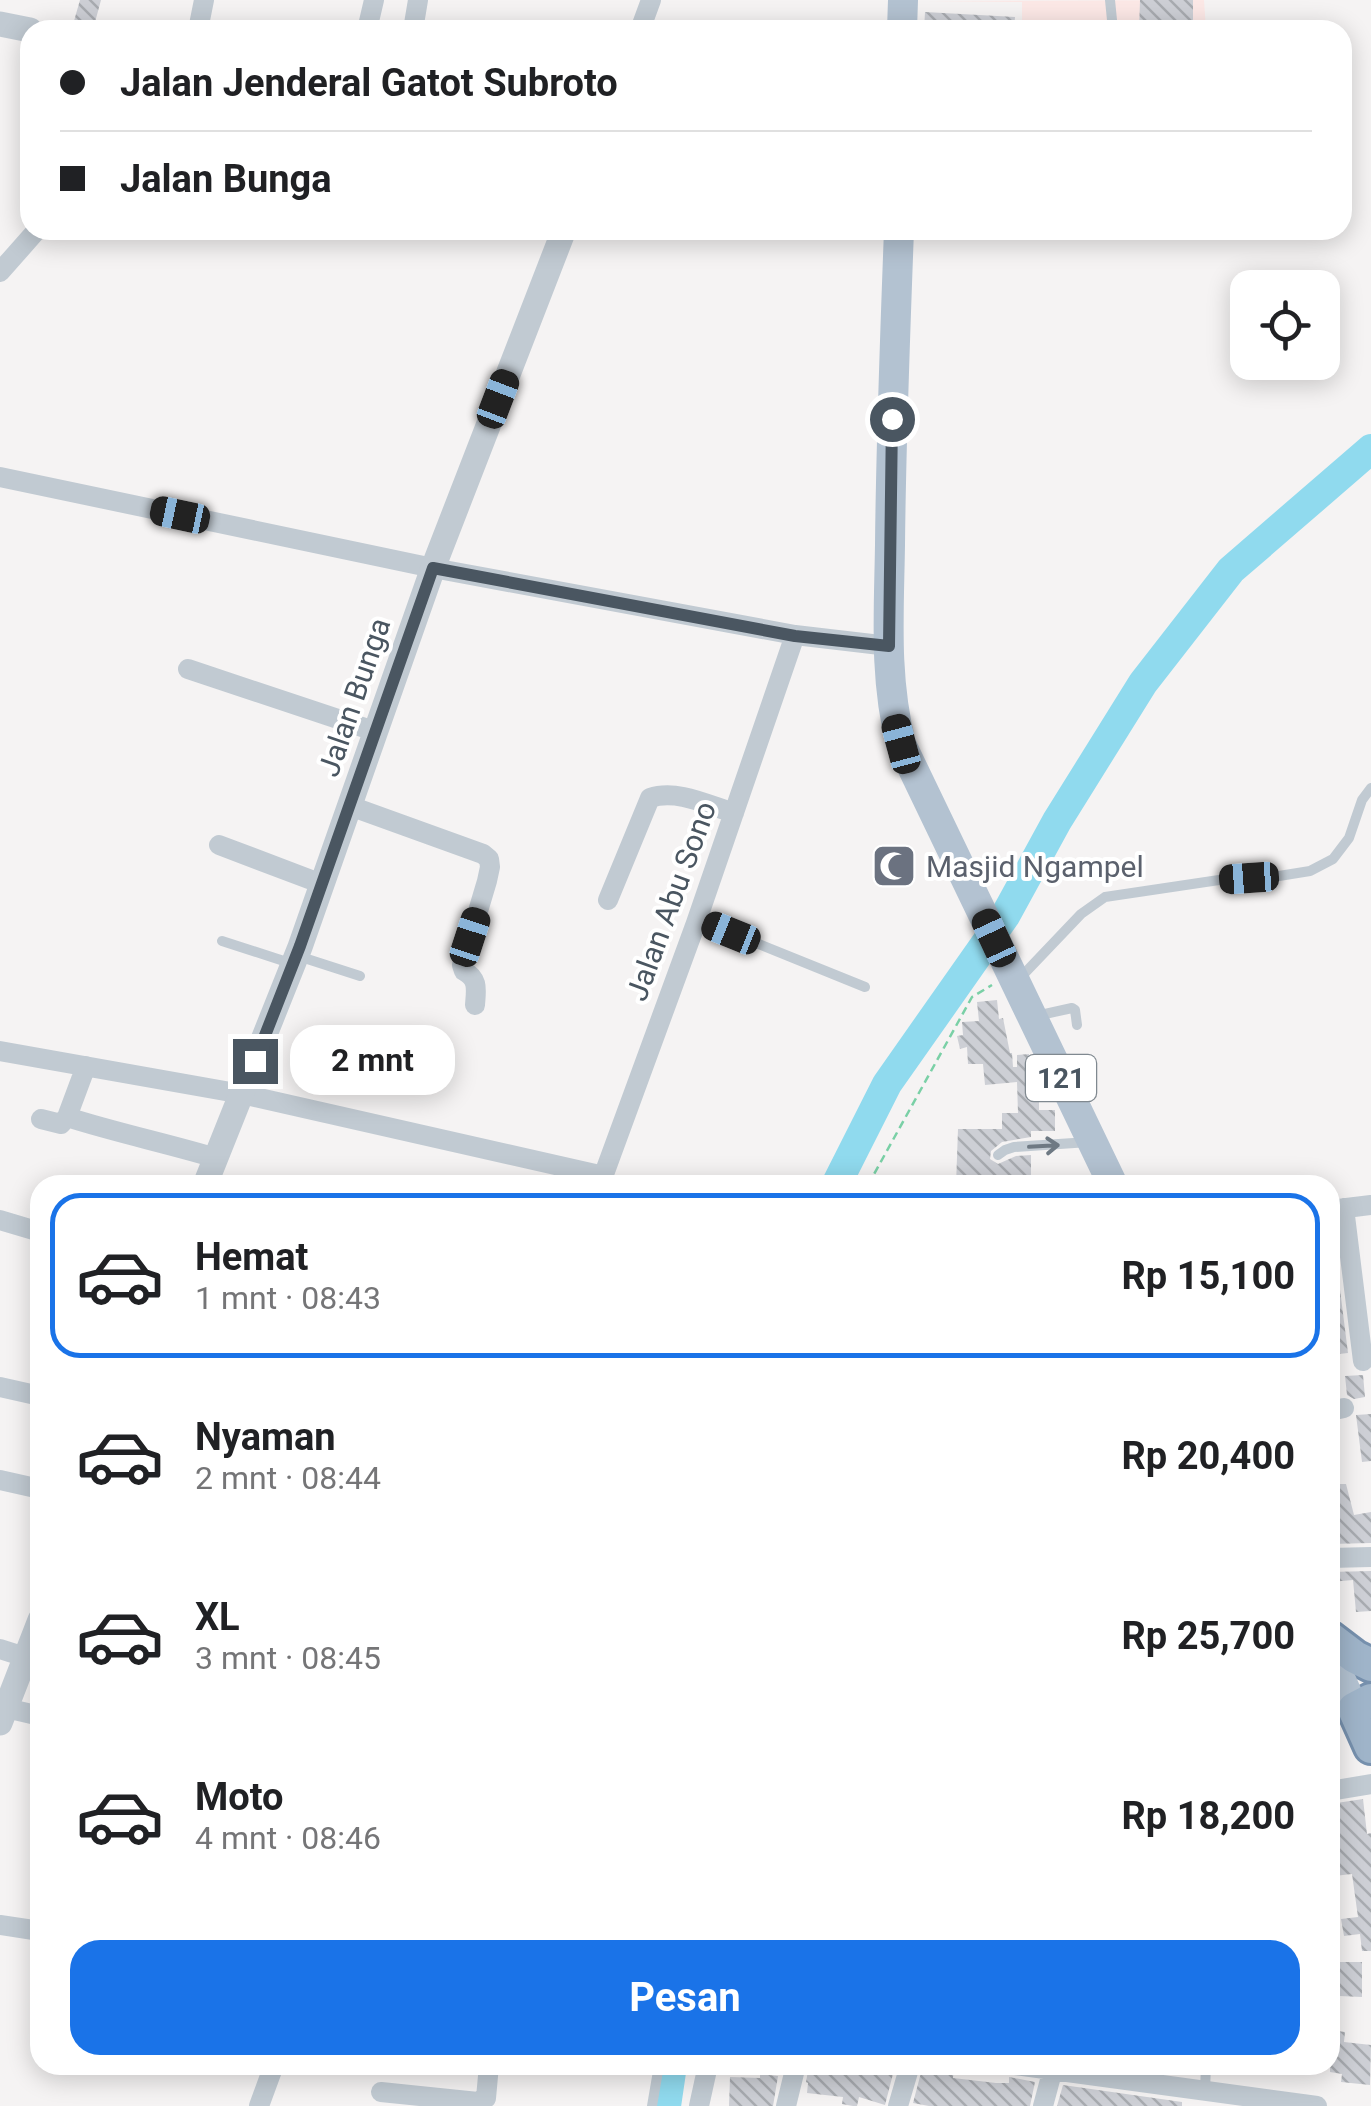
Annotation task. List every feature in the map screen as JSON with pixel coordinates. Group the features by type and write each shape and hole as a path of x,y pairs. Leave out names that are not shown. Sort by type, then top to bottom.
{"highway":[{"path":"1340,1646 1371,1665"},
{"path":"1363,1704 1371,1747"}],"main road":[{"name":"121","path":"892,240 892,710 901,744 1108,1175"},
{"path":"1340,1671 1363,1704"}],"street":[{"path":"0,272 28,240"},
{"name":"Jalan Bunga","path":"209,1175 295,960 433,568 560,240"},
{"path":"0,476 433,568 795,636 889,646"},
{"name":"Jalan Abu Sono","path":"604,1175 795,636"},
{"path":"188,669 377,732"},
{"path":"608,900 650,798 680,796 734,813"},
{"path":"350,806 489,859 488,881 462,965 464,972 476,981 475,1005"},
{"path":"219,845 322,884"},
{"path":"0,1051 242,1094 581,1175"},
{"path":"41,1119 61,1124 68,1117 86,1066"},
{"path":"68,1117 216,1158"},
{"path":"1340,1209 1371,1205"},
{"path":"0,1220 30,1229"},
{"path":"1340,1227 1363,1362"},
{"path":"0,1386 30,1394"},
{"path":"0,1480 30,1487"},
{"path":"1340,1558 1371,1558"},
{"path":"30,1645 3,1715 30,1716"},
{"path":"0,1649 25,1657"},
{"path":"1340,1789 1371,1784"},
{"path":"0,1925 30,1930"},
{"path":"259,2106 270,2075"},
{"path":"380,2092 478,2102 487,2094 488,2075"},
{"path":"699,2106 706,2075"},
{"path":"786,2106 794,2075"},
{"path":"898,2106 907,2075"},
{"path":"1043,2106 1051,2075"},
{"path":"1099,2075 1317,2106"}],"lane":[{"path":"1011,977 1081,914 1106,897 1310,871 1332,860 1349,838 1362,800 1371,788"},
{"path":"697,919 864,987"},
{"path":"222,941 360,976"},
{"path":"1030,1016 1072,1008 1076,1010 1077,1025"},
{"path":"998,1155 1014,1147 1092,1141"},
{"path":"652,2106 657,2075"},
{"path":"1205,2091 1206,2075"}],"path":[{"path":"874,1175 972,997 1011,977"}],"shaded area":[{"path":"1204,0 1205,20 1022,20 1022,2 926,1"}],"building":[{"path":"80,0 101,0 96,20 74,20"},
{"path":"1140,0 1193,0 1193,20 1139,20"},
{"path":"925,12 1015,17 1015,20 925,20"},
{"path":"997,1000 1013,1067 1017,1067 1017,1055 1029,1054 1030,1091 1039,1091 1039,1110 1055,1110 1055,1131 1031,1131 1031,1137 1002,1142 991,1151 990,1159 998,1164 1031,1155 1031,1175 956,1175 958,1129 1002,1129 1002,1113 1018,1113 1017,1082 985,1085 983,1064 968,1064 967,1047 960,1049 957,1036 963,1035 962,1022 979,1021 977,1002"},
{"path":"1340,1290 1348,1353 1340,1354"},
{"path":"1363,1375 1365,1397 1354,1399 1347,1395 1345,1376"},
{"path":"1371,1414 1371,1461 1362,1462 1356,1415"},
{"path":"1340,1484 1346,1484 1354,1515 1371,1512 1371,1543 1340,1544"},
{"path":"1371,1571 1371,1611 1356,1612 1353,1580 1340,1581 1340,1572"},
{"path":"1363,1799 1367,1834 1371,1833 1371,1951 1362,1951 1360,1934 1344,1936 1341,1919 1358,1917 1352,1874 1340,1875 1340,1802"},
{"path":"1340,1962 1362,1962 1362,1997 1340,1996"},
{"path":"1340,2031 1345,2032 1344,2042 1371,2045 1370,2085 1341,2082"},
{"path":"807,2075 893,2075 885,2105 859,2097 857,2106 842,2104 843,2097 807,2093"},
{"path":"920,2075 953,2075 996,2083 1009,2083 1009,2077 1035,2082 1030,2106 913,2103"},
{"path":"778,2076 773,2106 729,2106 730,2077"},
{"path":"1063,2085 1182,2102 1182,2106 1057,2106"}],"waterway":[{"path":"841,1175 887,1084 1005,916 1057,821 1143,683 1231,570 1371,449"},
{"path":"666,2106 671,2075"}],"place":[{"name":"Masjid Ngampel","path":"894,866"}],"route":[{"path":"255,1061 300,946 433,568 795,636 889,646 892,419"}]}
